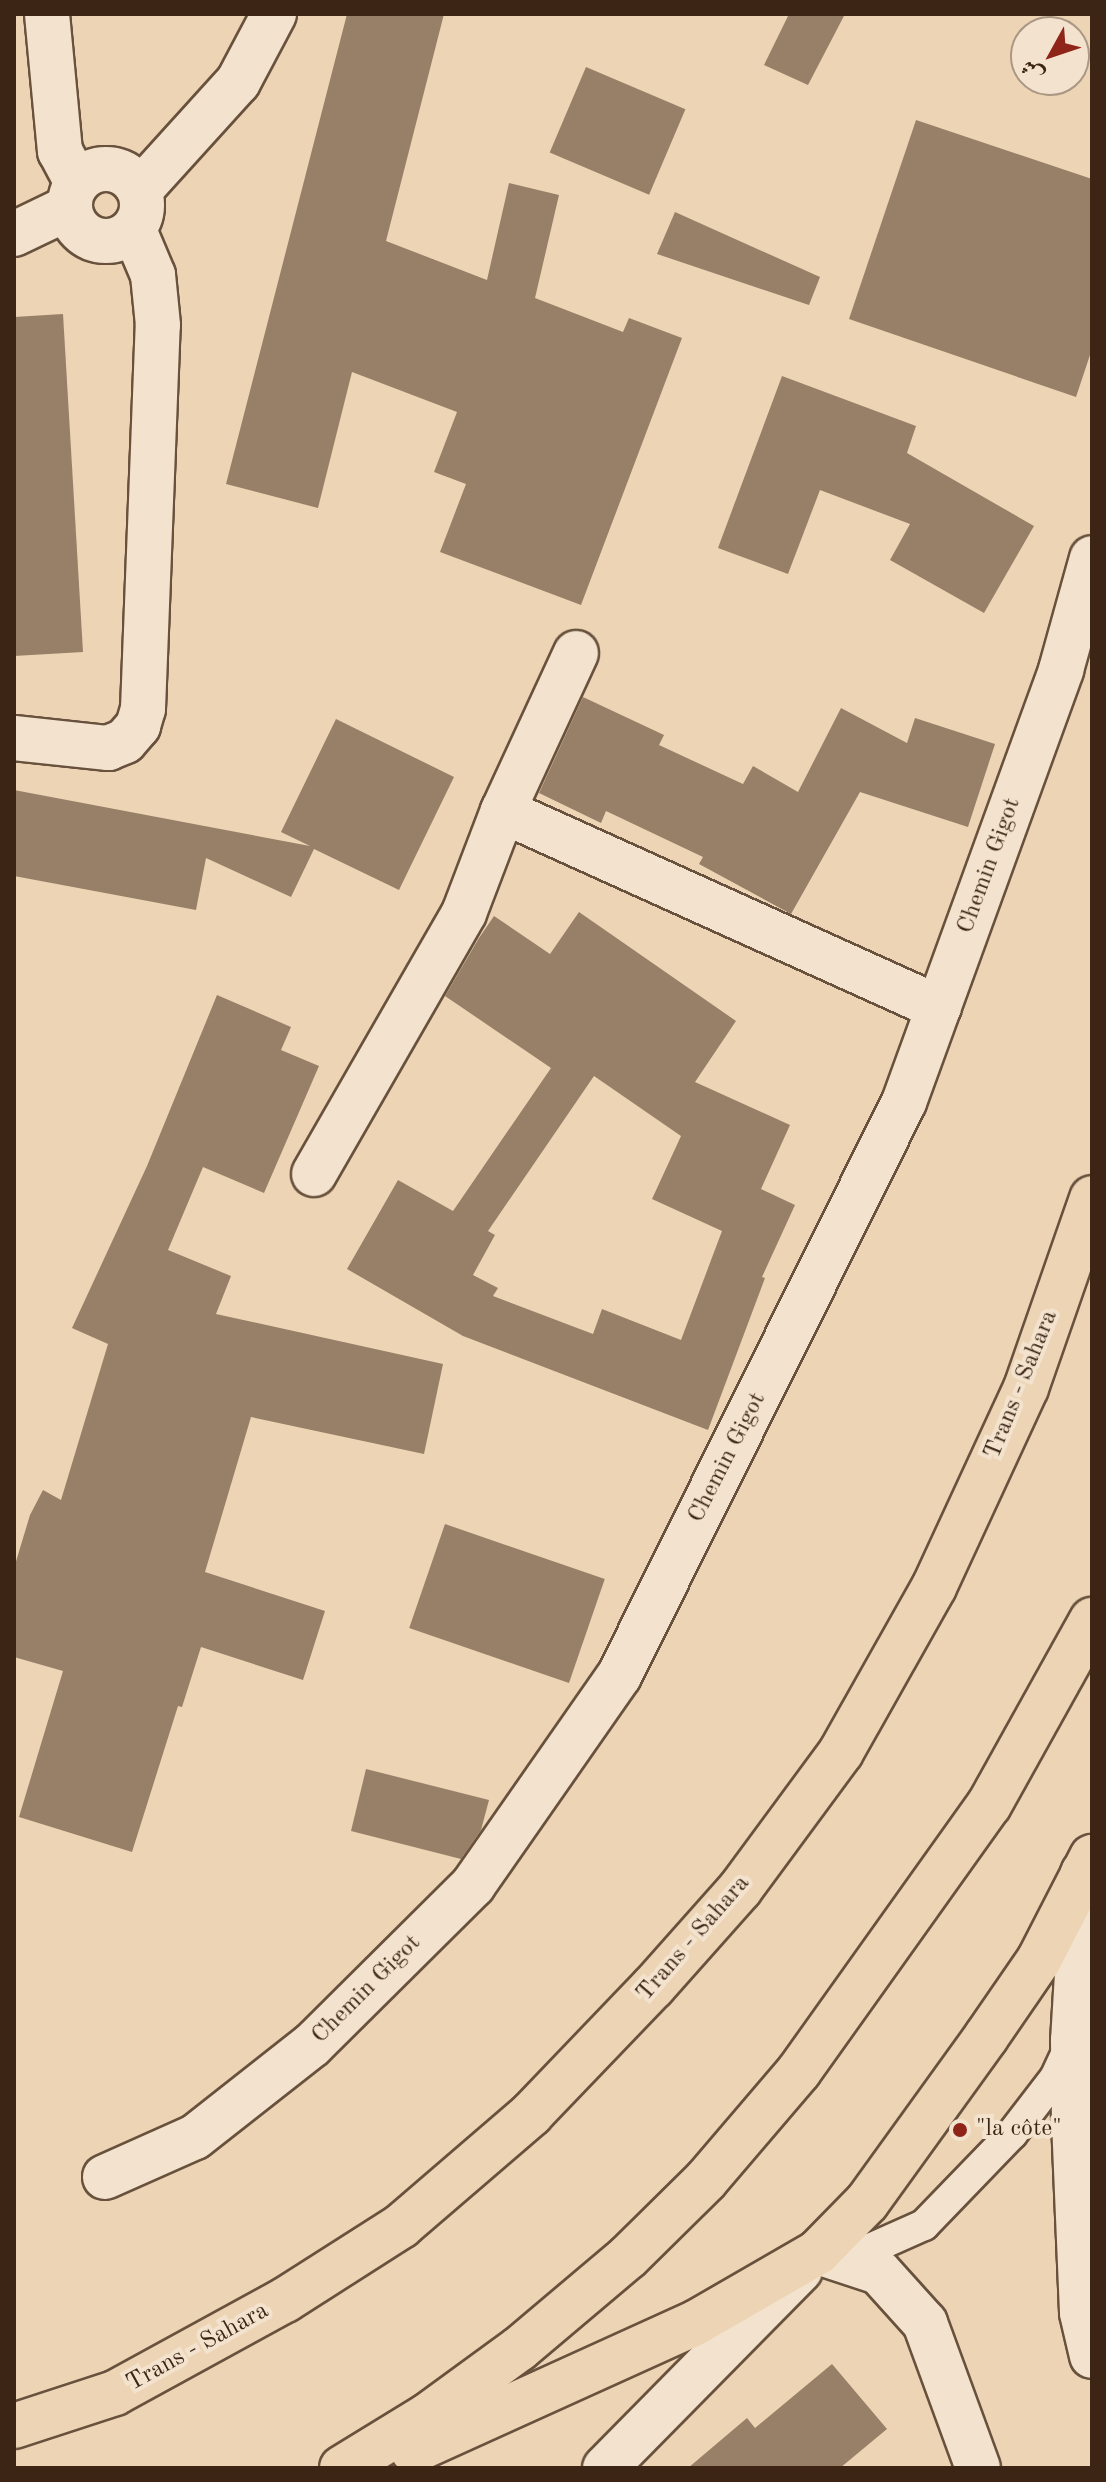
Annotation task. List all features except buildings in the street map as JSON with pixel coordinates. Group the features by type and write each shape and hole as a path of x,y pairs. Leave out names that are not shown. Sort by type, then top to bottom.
{"highway":[{"name":"Trans - Sahara","path":"14,2426 115,2393 285,2300 401,2226 531,2114 730,1900 841,1752 934,1587 1026,1388 1092,1198"},
{"path":"342,2468 427,2416 519,2349 628,2257 706,2180 799,2071 989,1805 1092,1620"},
{"path":"378,2468 697,2322 818,2252 867,2202 907,2151 1039,1960 1088,1865"}],"street":[{"path":"47,14 60,151 73,195 75,224 86,237 103,242 120,240 137,210 238,82 274,14"},
{"path":"14,234 73,195 88,173 103,169 118,170 131,178 153,275 158,312 143,709 132,733 108,748 14,738"},
{"name":"Chemin Gigot","path":"105,2177 195,2137 312,2045 473,1885 619,1676 904,1102 1061,670 1092,558"},
{"path":"314,1174 464,913 503,811 576,653"},
{"path":"503,811 939,1008"},
{"path":"1088,1865 1082,2058 1074,2121 1082,2313 1092,2356"},
{"path":"605,2468 818,2252 879,2272 925,2323 978,2468"}],"lane":[{"path":"818,2252 870,2249 924,2225 1012,2134 1055,2078 1082,2058 1092,2000"}],"place":[{"name":"\"la côte\"","path":"960,2130"}]}
